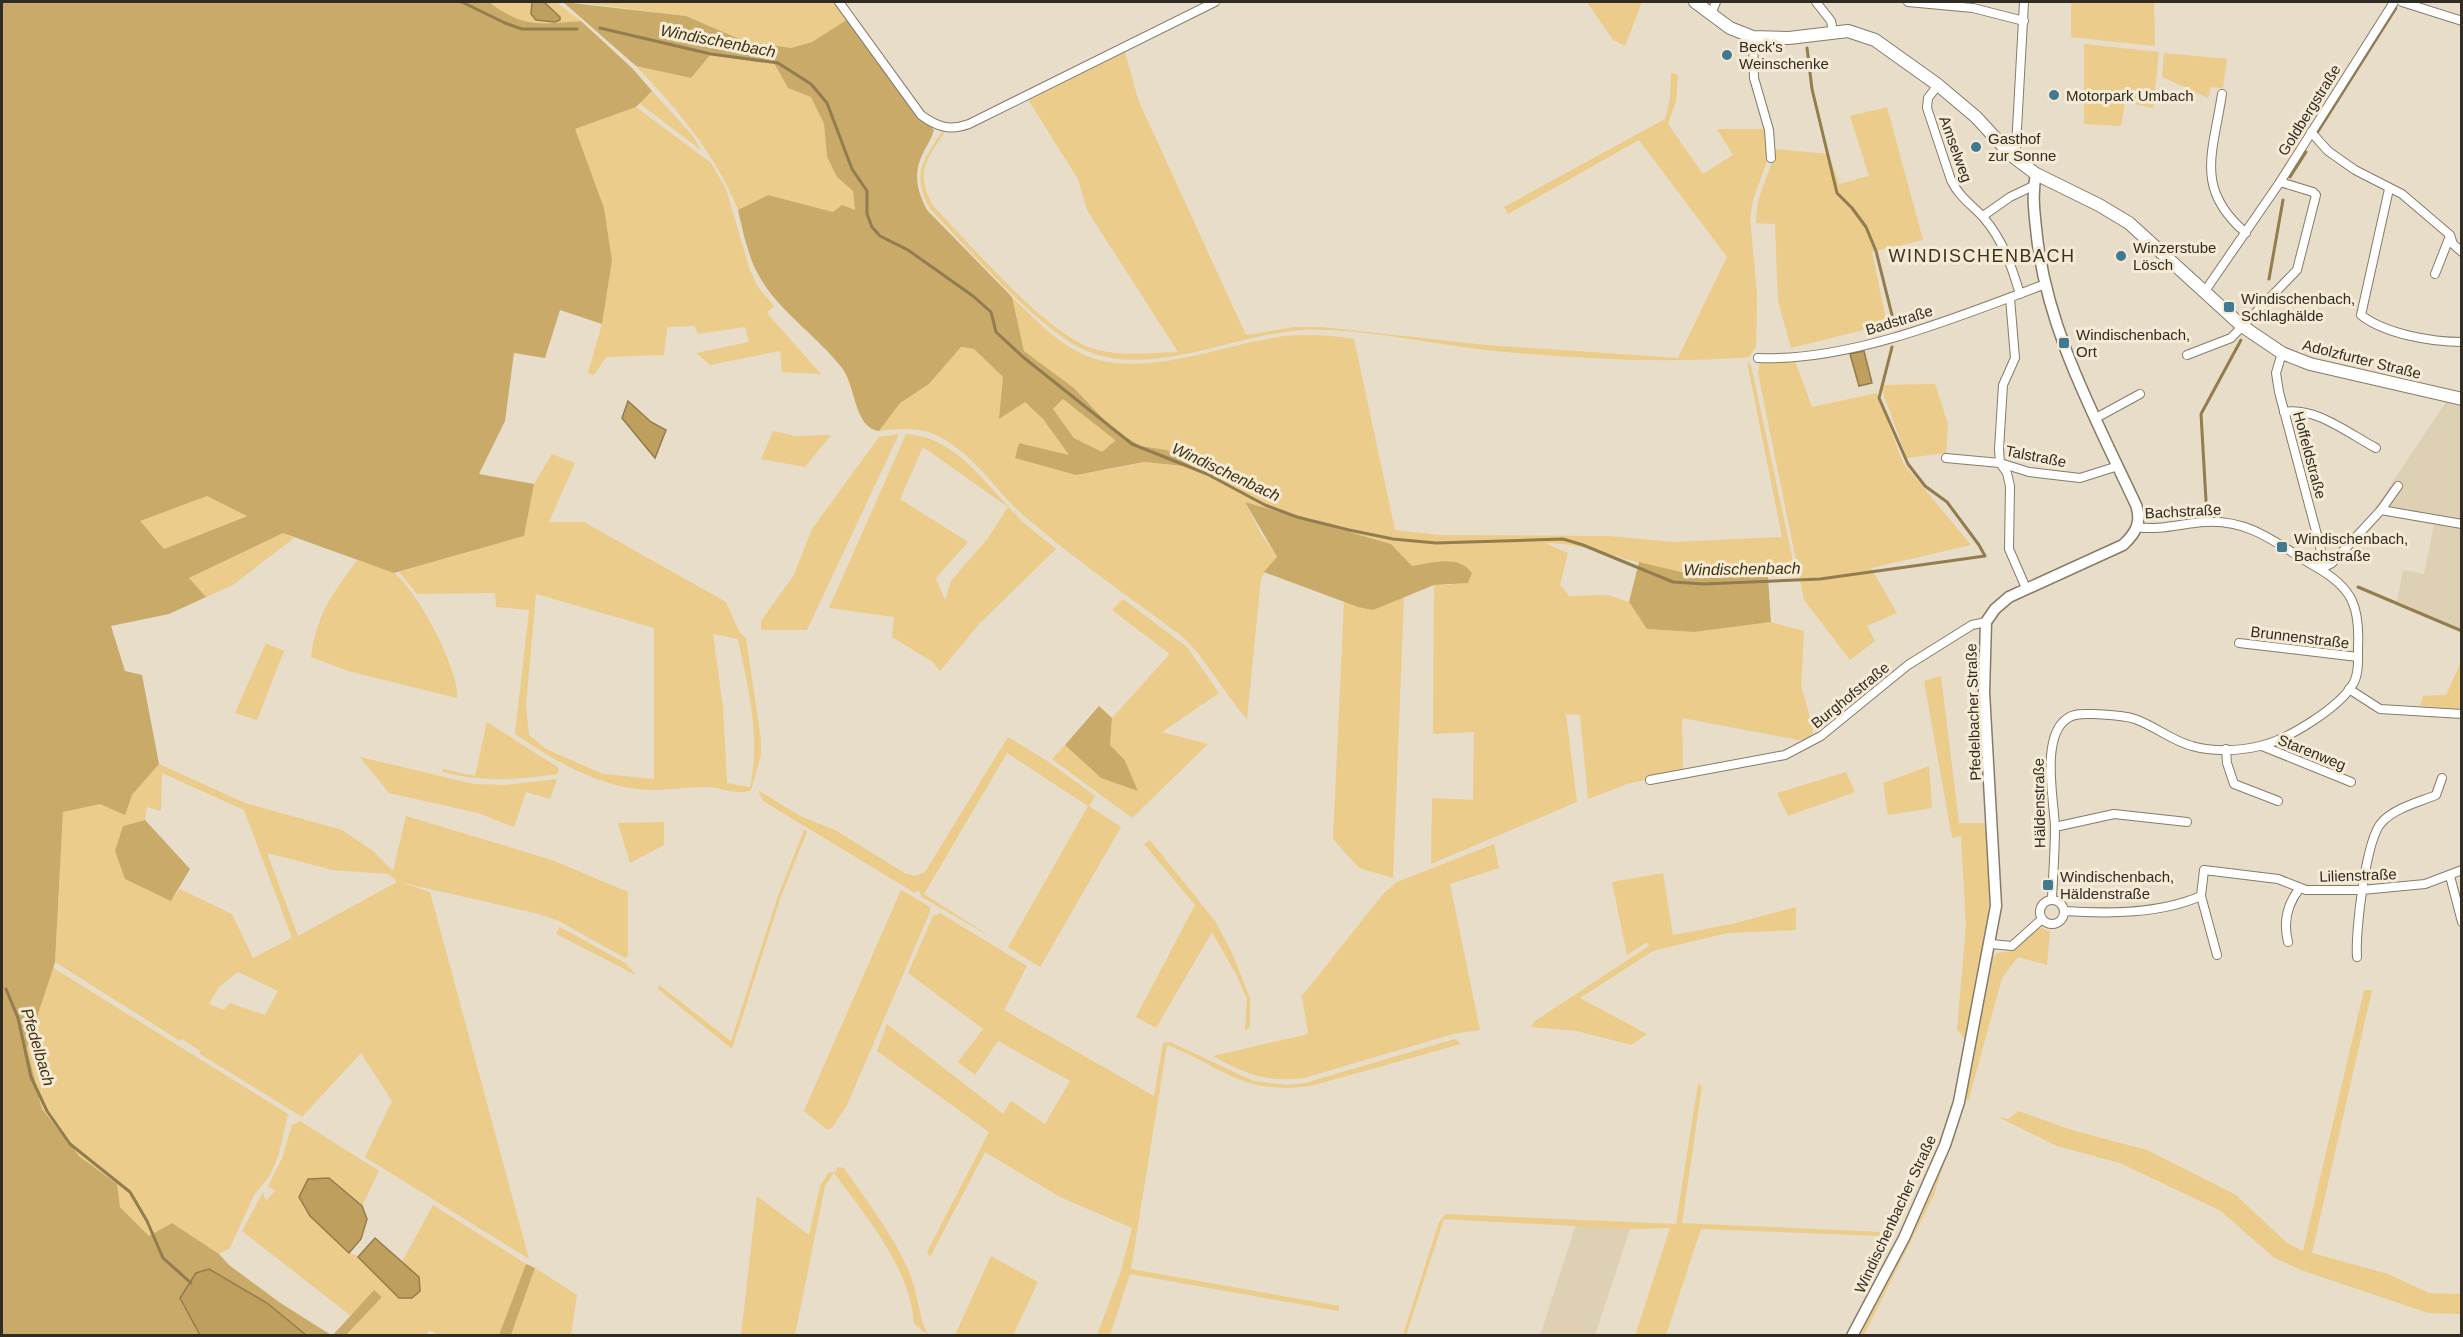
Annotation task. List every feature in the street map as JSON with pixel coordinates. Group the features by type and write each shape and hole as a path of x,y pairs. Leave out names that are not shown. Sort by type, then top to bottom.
{"main road":[{"name":"Adolzfurter Straße","path":"1695,2 1730,28 1753,37 1789,38 1848,31 1875,40 1938,85 1976,117 2035,180 2099,205 2129,223 2242,326 2282,353 2310,364 2462,399"}],"street":[{"path":"839,2 921,115 939,127 950,128 969,124 1215,2"},
{"path":"1711,14 1716,2"},
{"path":"1816,2 1831,21 1833,31"},
{"path":"1908,2 1973,8 2024,21"},
{"path":"2011,154 2016,147 2024,2"},
{"name":"Goldbergstraße","path":"2205,291 2280,182 2394,2"},
{"path":"2402,2 2462,21"},
{"path":"1753,37 1754,78 1769,130 1771,158"},
{"name":"Amselweg","path":"1938,85 1928,98 1927,108 1956,191 1983,216 2007,250 2020,294"},
{"path":"2222,94 2211,164 2211,181 2222,210 2246,233"},
{"path":"2311,132 2328,151 2389,189 2402,194 2450,235 2452,244 2462,252"},
{"path":"1983,216 2035,180"},
{"path":"2035,180 2039,266 2043,285 2096,418 2139,513 2137,527"},
{"path":"2187,355 2231,338 2299,267 2316,195 2313,192 2280,182"},
{"path":"2389,189 2361,315 2392,330 2446,342 2462,342"},
{"path":"2435,274 2450,235"},
{"name":"Badstraße","path":"1758,357 1787,359 1834,353 2010,298 2043,285"},
{"path":"2010,298 2015,358 2003,385 1999,449 2000,463 2007,473 2010,486 2009,549 2026,588"},
{"name":"Hoffeldstraße","path":"2282,353 2276,373 2284,412 2320,546 2322,567"},
{"path":"2096,418 2140,394"},
{"path":"2284,412 2293,411 2318,417 2376,448"},
{"name":"Talstraße","path":"1946,458 2000,463 2029,472 2080,478 2118,465"},
{"path":"2322,567 2332,562 2381,510 2398,486"},
{"path":"2381,510 2462,524"},
{"name":"Bachstraße","path":"2137,527 2146,529 2206,522 2246,525 2322,567 2352,597"},
{"name":"Pfedelbacher Straße","path":"1959,1102 1991,944 1996,906 1984,692 1986,622 1995,609 2009,597 2123,545 2137,527"},
{"name":"Häldenstraße","path":"2052,899 2055,827 2051,754 2054,738 2068,718 2080,714 2102,714 2135,719 2190,745 2226,749 2262,746 2294,732 2327,710 2354,683 2359,625 2352,597"},
{"name":"Burghofstraße","path":"1650,780 1785,755 1829,730 1908,665 1972,625 1986,622"},
{"name":"Brunnenstraße","path":"2239,643 2358,657"},
{"path":"2349,689 2380,709 2462,714"},
{"name":"Starenweg","path":"2262,746 2351,782"},
{"path":"2226,749 2227,763 2234,784 2278,801"},
{"path":"2357,957 2355,933 2376,830 2394,812 2436,795 2442,778"},
{"path":"2055,827 2114,814 2187,822"},
{"name":"Lilienstraße","path":"2201,896 2204,870 2278,879 2300,888 2362,890 2425,884 2462,870"},
{"path":"2450,876 2462,922"},
{"path":"2288,942 2284,922 2293,897 2300,888"},
{"path":"2064,911 2151,910 2201,896 2217,955"},
{"path":"2042,919 2041,906 2052,899 2060,903 2064,911"},
{"path":"2042,919 2048,923 2056,923 2064,911"},
{"path":"1991,944 2012,946 2042,919"},
{"name":"Windischenbacher Straße","path":"1852,1335 1904,1238 1945,1145 1959,1102"}],"shaded area":[{"path":"2,2 489,2 522,20 542,23 581,21 632,68 652,91 636,107 575,129 604,208 612,261 602,324 560,310 545,358 514,353 505,421 479,474 534,484 524,536 394,573 283,533 189,578 206,597 169,614 111,626 125,671 142,675 159,764 132,795 125,815 100,804 63,812 55,962 27,1048 42,1109 79,1156 117,1184 120,1207 149,1236 172,1223 219,1254 229,1265 279,1302 331,1335 306,1335 267,1303 180,1298 200,1335 2,1336","holes":["207,496 247,516 164,549 140,521"]},
{"path":"489,2 532,2 530,5 560,17 544,2 556,2 581,21 542,23 522,20"},
{"path":"532,2 544,2 560,17 560,20 555,22 536,20 531,14"},
{"path":"563,2 686,16 744,41 791,48 812,42 848,19 934,130 918,167 918,188 923,202 927,210 1012,297 1024,351 1074,388 1112,428 1140,446 1167,450 1193,467 1144,462 1076,475 1015,458 1019,443 1069,455 1043,419 1025,402 999,419 1003,377 974,349 961,347 929,384 900,403 879,431 871,428 860,414 842,368 785,310 765,286 751,257 738,210 768,195 833,212 842,205 855,210 853,191 837,177 827,157 824,124 811,97 788,88 774,63 711,54 691,78 636,66","holes":["1063,399 1115,440 1102,452 1074,438 1053,409"]},
{"path":"575,2 835,2 848,19 812,42 791,48 744,41 686,16"},
{"path":"1587,2 1642,2 1625,46 1613,40"},
{"path":"2071,2 2154,2 2155,46 2071,37"},
{"path":"2084,44 2159,52 2153,108 2125,102 2121,126 2084,124"},
{"path":"1124,49 1139,102 1246,335 1294,327 1322,327 1486,345 1678,358 1727,257 1639,140 1508,214 1504,207 1665,119 1670,99 1671,73 1678,75 1676,101 1668,124 1703,174 1733,155 1717,129 1765,129 1769,156 1753,200 1750,218 1757,295 1756,347 1749,357 1618,360 1486,350 1363,333 1315,330 1269,335 1192,352 1141,360 1116,359 1092,353 1073,344 1052,329 1007,290 930,209 924,197 920,177 925,159 943,130 946,130 925,167 924,176 928,195 934,207 1009,286 1053,325 1091,348 1123,353 1178,352 1087,210 1078,179 1027,98"},
{"path":"2164,53 2227,59 2223,88 2211,87 2208,98 2162,77"},
{"path":"711,54 774,63 788,88 811,96 824,124 827,157 837,177 853,191 855,211 833,212 768,195 738,210 729,189 707,151 666,99 636,66 691,78"},
{"path":"652,91 693,136 701,150 639,103"},
{"path":"636,107 711,163 726,189 750,270 758,287 774,306 767,313 821,374 782,372 780,351 710,365 696,353 749,342 745,327 698,334 694,326 667,327 664,355 606,357 594,375 588,373 602,324 612,261 575,129"},
{"path":"1887,107 1923,240 1872,252 1887,324 1791,348 1778,301 1775,224 1756,223 1758,202 1775,149 1829,154 1839,184 1869,176 1850,116"},
{"path":"1012,297 1066,345 1087,356 1108,362 1131,364 1180,359 1293,335 1354,339 1395,530 1440,535 1608,536 1674,542 1782,537 1747,362 1751,365 1796,575 1745,578 1694,575 1657,568 1583,547 1545,543 1568,553 1560,585 1569,596 1608,595 1629,602 1647,629 1694,632 1771,622 1804,631 1801,686 1813,728 1812,735 1804,741 1682,718 1683,771 1627,784 1588,799 1580,715 1566,714 1577,802 1431,864 1432,798 1473,800 1474,732 1433,734 1434,585 1453,585 1433,562 1412,566 1391,544 1245,502 1261,534 1277,557 1261,578 1247,719 1183,637 1048,536 1017,509 961,451 934,434 921,430 879,431 900,403 929,384 961,347 974,349 1003,377 1000,418 1025,401 1043,419 1070,456 1020,443 1106,470 1144,462 1191,467 1167,450 1140,446 1112,428 1074,388 1024,351"},
{"path":"1864,351 1872,383 1859,386 1850,354"},
{"path":"1763,360 1795,361 1812,407 1877,393 1903,463 1971,545 1871,568 1897,613 1867,626 1875,641 1850,660 1804,600 1758,373 1759,364"},
{"path":"1935,384 1948,424 1946,453 1907,458 1880,385"},
{"path":"1063,399 1116,440 1102,453 1074,438 1053,409"},
{"path":"628,401 651,422 666,430 655,458 622,418"},
{"path":"2446,402 2461,406 2461,629 2397,601 2403,570 2424,574 2434,525 2372,513"},
{"path":"773,431 795,436 831,435 805,467 761,459"},
{"path":"899,434 807,630 761,630 761,621 794,575 812,529 879,437"},
{"path":"906,434 925,437 957,455 972,467 1024,523 1056,549 979,624 940,671 933,662 892,637 894,617 829,608","holes":["923,447 1008,507 988,538 951,581 945,600 936,578 968,542 900,499"]},
{"path":"552,454 575,463 549,522 584,522 726,602 739,631 746,639 761,739 761,755 751,790 735,792 706,787 651,790 614,785 579,772 546,754 515,734 529,610 496,607 495,593 417,594 399,572 524,536 534,484","holes":["536,594 654,628 654,779 603,774 546,749 529,735 526,705","713,634 738,639 754,731 750,787 727,783 723,707"]},
{"path":"207,495 248,515 164,549 139,521"},
{"path":"1245,502 1391,544 1412,566 1444,561 1460,563 1472,573 1468,583 1434,585 1373,610 1358,607 1264,572 1277,557"},
{"path":"283,533 294,538 233,585 206,597 189,578"},
{"path":"357,560 392,572 402,580 435,630 452,670 457,698 348,671 311,657 317,628 327,605"},
{"path":"1639,562 1693,575 1768,577 1771,622 1694,632 1647,629 1629,602"},
{"path":"1404,595 1393,878 1359,868 1333,839 1344,602 1373,610"},
{"path":"1123,599 1187,647 1219,693 1162,732 1208,744 1132,818 1052,759 1065,745 1101,778 1124,759 1110,745 1112,718 1170,654 1112,610"},
{"path":"266,643 284,651 257,720 235,713"},
{"path":"2461,662 2461,709 2420,706 2423,696 2446,695"},
{"path":"1941,676 1959,823 1986,823 1990,891 1988,919 1967,1042 1957,1029 1966,926 1961,836 1952,838 1924,681"},
{"path":"1099,706 1112,718 1110,745 1124,759 1138,791 1101,778 1065,745"},
{"path":"487,722 559,768 558,774 500,779 472,777 442,772 443,769 475,776"},
{"path":"1008,737 1049,762 1095,796 1089,806 1121,827 1040,967 1008,947 1088,806 1007,753 924,894 996,940 922,897 918,890 915,893 763,801 758,790 800,816 835,830 906,874 915,876 925,872"},
{"path":"360,757 474,784 506,785 557,779 550,799 526,792 514,827 478,813 389,793"},
{"path":"159,764 245,803 342,830 373,851 393,871 406,816 552,860 628,892 628,956 625,958 559,921 539,914 399,882 430,892 529,1259 365,1157 392,1101 361,1053 302,1117 200,1054 200,1051 182,1039 180,1041 55,962 63,812 132,795","holes":["162,773 244,810 292,938 253,958 232,914 180,889 171,901 123,826 145,820 147,807 161,811","267,853 333,870 389,874 397,882 298,936","238,972 278,991 265,1015 230,1003 224,1010 209,1004 219,987"]},
{"path":"1929,766 1932,808 1888,815 1883,783"},
{"path":"1846,772 1855,792 1788,816 1777,793"},
{"path":"145,820 190,869 171,901 125,879 115,851 123,826"},
{"path":"664,822 664,845 630,863 618,823"},
{"path":"804,830 807,832 781,896 732,1049 658,989 659,985 731,1041 778,896"},
{"path":"1150,840 1215,921 1232,953 1250,998 1250,1027 1245,1030 1247,999 1212,932 1156,1028 1136,1017 1195,905 1144,844"},
{"path":"1494,844 1499,868 1450,884 1480,1030 1453,1034 1304,1078 1279,1079 1257,1076 1235,1068 1213,1056 1308,1034 1302,996 1384,893 1397,882"},
{"path":"1663,873 1673,935 1732,924 1796,907 1796,930 1727,933 1653,951 1580,998 1647,1034 1631,1045 1577,1031 1531,1027 1535,1021 1649,946 1647,942 1627,955 1612,882"},
{"path":"901,890 930,907 930,912 847,1105 831,1129 826,1129 804,1111"},
{"path":"940,913 1027,966 1004,1010 1154,1096 1163,1043 1170,1042 1253,1081 1288,1085 1305,1083 1455,1039 1461,1044 1311,1086 1287,1088 1267,1087 1234,1078 1167,1045 1131,1269 1339,1306 1339,1311 1130,1274 1110,1335 1097,1335 1120,1274 1132,1228 1060,1197 985,1152 930,1257 927,1252 989,1132 877,1051 887,1024 1003,1114 1011,1101 1045,1124 1070,1081 998,1041 975,1075 958,1062 983,1029 908,973 933,916"},
{"path":"560,927 625,963 636,975 556,934"},
{"path":"2040,927 2050,932 2047,965 2018,957 2002,978 1968,1102 1965,1095 1992,958 1997,953 2013,951"},
{"path":"52,967 288,1114 278,1157 270,1175 254,1195 230,1248 219,1254 172,1223 149,1236 120,1207 116,1184 79,1156 42,1109 27,1048"},
{"path":"2364,990 2372,990 2312,1253 2388,1274 2429,1293 2461,1294 2461,1314 2428,1313 2301,1270 2273,1257 2221,1211 2120,1163 2057,1146 1998,1117 2009,1119 2018,1111 2075,1131 2147,1150 2236,1195 2287,1243 2303,1251"},
{"path":"1698,1084 1702,1086 1682,1223 1880,1232 1879,1236 1701,1229 1666,1335 1635,1336 1670,1228 1630,1229 1444,1219 1406,1335 1403,1335 1439,1222 1446,1214 1676,1224"},
{"path":"300,1121 379,1171 362,1206 329,1178 299,1197 310,1216 349,1253 419,1277 402,1262 433,1205 526,1264 499,1335 438,1335 429,1330 426,1335 346,1335 382,1297 374,1291 351,1316 242,1231 263,1192 266,1201 275,1191 268,1186 282,1158 292,1125"},
{"path":"1949,1147 1934,1195 1864,1335 1859,1336 1932,1190"},
{"path":"838,1167 844,1168 894,1241 910,1275 927,1334 914,1324 911,1303 896,1263 873,1225 834,1173"},
{"path":"829,1172 834,1173 825,1186 795,1335 741,1335 757,1196 809,1235 820,1186"},
{"path":"329,1178 362,1206 367,1219 361,1239 349,1253 310,1216 299,1197 308,1179"},
{"path":"1576,1224 1630,1229 1595,1335 1540,1336"},
{"path":"375,1238 419,1277 420,1291 412,1298 399,1298 358,1257"},
{"path":"991,1256 1038,1282 1013,1335 955,1335"},
{"path":"526,1264 535,1268 511,1335 499,1335"},
{"path":"535,1268 577,1295 571,1335 511,1336"},
{"path":"209,1269 267,1303 306,1335 200,1335 180,1298 196,1273"},
{"path":"374,1290 382,1297 346,1335 333,1335"}],"waterway":[{"name":"Windischenbach","path":"462,2 522,29 577,29"},
{"path":"2317,133 2396,8"},
{"name":"Windischenbach","path":"600,28 711,54 778,63 811,84 827,103 852,169 867,191 867,214 872,227 880,236 908,250 973,296 991,312 996,332 1023,357 1132,444 1207,474 1265,505 1297,517 1349,530 1393,539 1436,543 1563,539 1673,582 1704,584 1820,579 1985,556 1947,502 1925,486 1908,464 1879,398 1892,347"},
{"path":"1807,48 1812,89 1837,193 1866,227 1876,251 1893,319"},
{"path":"2290,177 2306,152"},
{"path":"2269,279 2283,200"},
{"path":"2206,501 2201,414 2241,340"},
{"name":"Windischenbach","path":"2358,587 2462,631"},
{"name":"Pfedelbach","path":"6,989 18,1018 31,1077 47,1111 70,1144 130,1192 147,1221 163,1258 191,1283"}],"place":[{"name":"Beck's Weinschenke","path":"1727,55"},
{"name":"Motorpark Umbach","path":"2054,95"},
{"name":"Gasthof zur Sonne","path":"1976,147"},
{"name":"Winzerstube Lösch","path":"2121,256"},
{"name":"Windischenbach, Schlaghälde","path":"2229,307"},
{"name":"Windischenbach, Ort","path":"2064,343"},
{"name":"Windischenbach, Bachstraße","path":"2282,547"},
{"name":"Windischenbach, Häldenstraße","path":"2048,885"}],"district":[{"name":"WINDISCHENBACH","path":"1982,256"}]}
